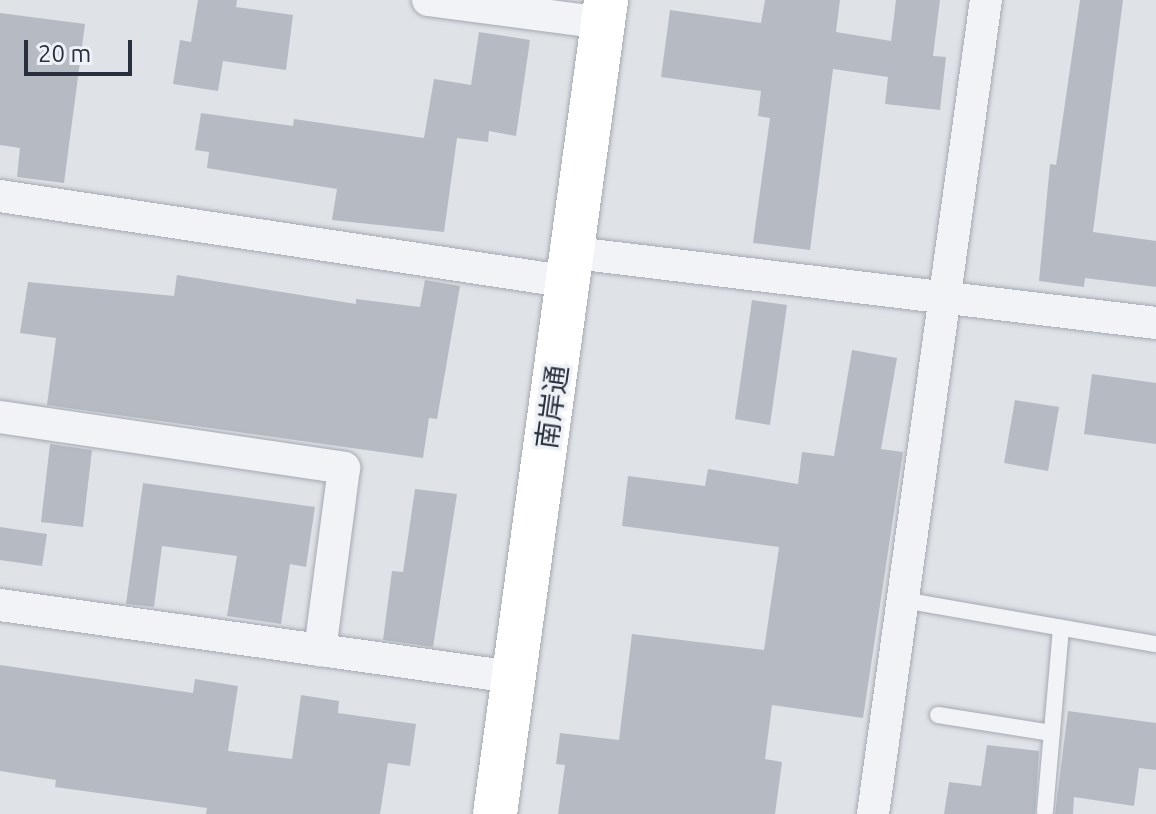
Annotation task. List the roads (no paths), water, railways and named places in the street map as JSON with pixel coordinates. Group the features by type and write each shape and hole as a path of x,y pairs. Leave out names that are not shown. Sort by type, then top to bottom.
{"main road":[{"name":"南岸通","path":"495,814 605,12"}],"street":[{"path":"428,0 605,12"},
{"path":"873,814 986,0"},
{"path":"0,196 572,268 944,296 1156,323"},
{"path":"0,417 344,468 320,650"},
{"path":"0,605 512,677"}],"lane":[{"path":"903,600 1156,644"},
{"path":"1045,811 1061,628"},
{"path":"938,715 1052,733"}]}
